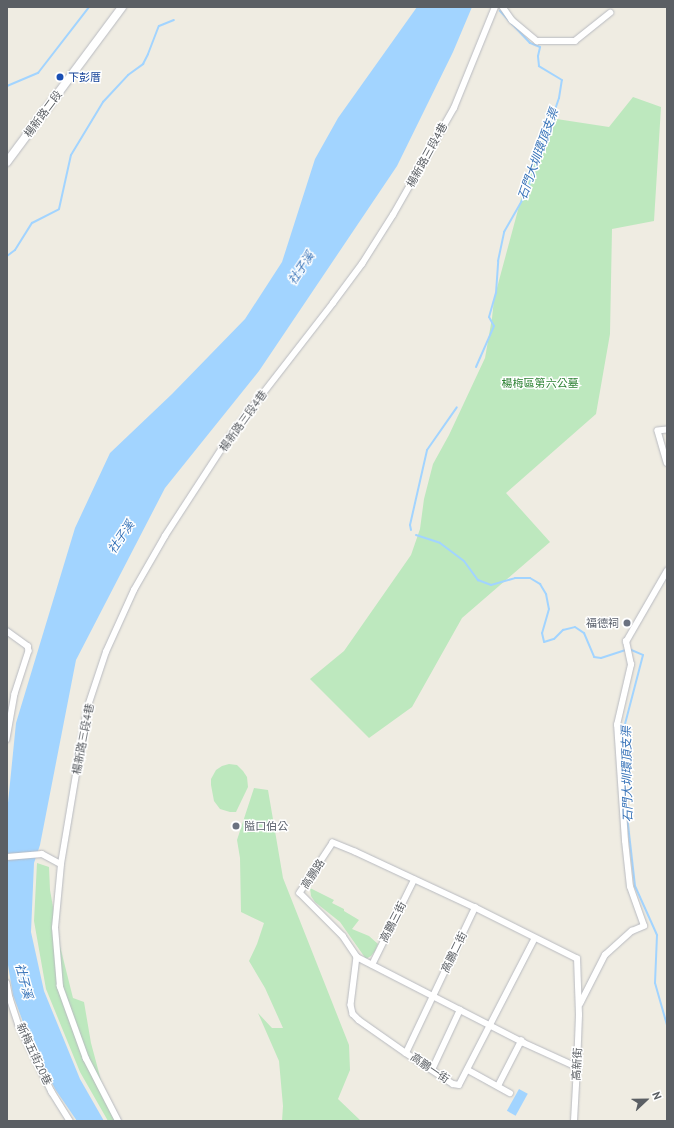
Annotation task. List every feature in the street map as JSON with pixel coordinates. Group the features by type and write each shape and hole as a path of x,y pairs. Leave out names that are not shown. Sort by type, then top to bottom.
{"main road":[{"name":"楊新路二段","path":"7,162 122,7"}],"street":[{"name":"楊新路三段4巷","path":"118,1121 86,1059 60,988 55,928 61,864 87,709 106,652 134,590 166,536 230,436 362,264 393,215 454,108 495,7"},
{"path":"503,7 512,20 538,41 575,41 610,13"},
{"path":"667,430 658,431 667,463"},
{"path":"579,1006 605,955 632,931 644,926 630,887 618,758 617,725 632,665 626,642 667,571"},
{"path":"7,631 28,646 29,651 16,694 7,739"},
{"name":"高鵬路","path":"577,1067 490,1026 357,957 343,936 300,893 333,844 355,852 475,908 578,959 579,1006"},
{"path":"7,857 42,854 61,864"},
{"name":"高鵬三街","path":"372,965 414,880"},
{"name":"高鵬二街","path":"406,1053 475,908"},
{"name":"高鵬一街","path":"357,957 351,1005 353,1014 358,1020 406,1053 453,1084 459,1085 535,938"},
{"name":"新梅五街20巷","path":"7,983 8,999 19,1025 49,1086 70,1121"},
{"name":"高新街","path":"574,1121 579,1006"},
{"path":"432,1070 460,1010"},
{"path":"498,1086 521,1041"},
{"path":"468,1070 510,1093"}],"green space":[{"name":"楊梅區第六公墓","path":"633,97 661,107 654,221 612,229 610,334 596,414 506,493 550,542 462,618 412,707 369,738 310,679 344,651 411,555 420,529 424,499 433,464 449,435 485,358 494,299 522,195 550,118 609,127"},
{"path":"229,764 237,765 247,777 248,787 236,812 220,809 214,801 211,785 211,779 216,770"},
{"path":"254,788 268,790 283,878 349,1045 350,1070 338,1099 361,1121 282,1121 283,1106 279,1061 258,1013 272,1028 283,1028 265,988 249,961 264,923 241,912 240,858 237,840"},
{"path":"37,863 49,867 50,890 60,946 73,998 84,1002 91,1043 109,1110 116,1121 108,1121 80,1072 46,989 34,921"},
{"path":"310,888 334,900 332,903 344,909 344,911 359,920 352,929 369,936 378,944 371,956 366,959 340,922 315,902 311,896"}],"water":[{"path":"417,7 472,7 453,52 397,166 259,371 165,488 76,660 40,845 34,863 31,932 44,991 80,1079 104,1121 77,1121 55,1089 23,1022 13,995 7,959 7,813 16,723 75,528 110,453 172,394 245,319 282,262 315,159 338,118"},
{"path":"519,1089 528,1094 516,1116 507,1111"}],"waterway":[{"path":"7,86 38,73 89,7"},
{"name":"石門大圳環頂支渠","path":"476,367 494,326 489,317 496,293 498,261 504,232 527,192 559,98 562,80 539,66 538,56 540,47 530,43 500,11"},
{"name":"社子溪","path":"7,256 15,250 32,223 59,209 71,155 103,102 128,75 143,64 159,26 174,20"},
{"name":"石門大圳環頂支渠","path":"411,530 410,525 427,450 457,407"},
{"name":"石門大圳環頂支渠","path":"416,535 440,543 464,561 478,580 491,585 515,578 530,578 540,584 546,594 549,609 542,633 544,642 554,639 563,630 575,627 584,633 594,657 601,658 629,649 643,655 624,728 626,807 635,886 657,935 655,983 667,1025"}],"place":[{"name":"下彭厝","path":"60,77"},
{"name":"福德祠","path":"627,623"},
{"name":"隘口伯公","path":"236,826"}]}
